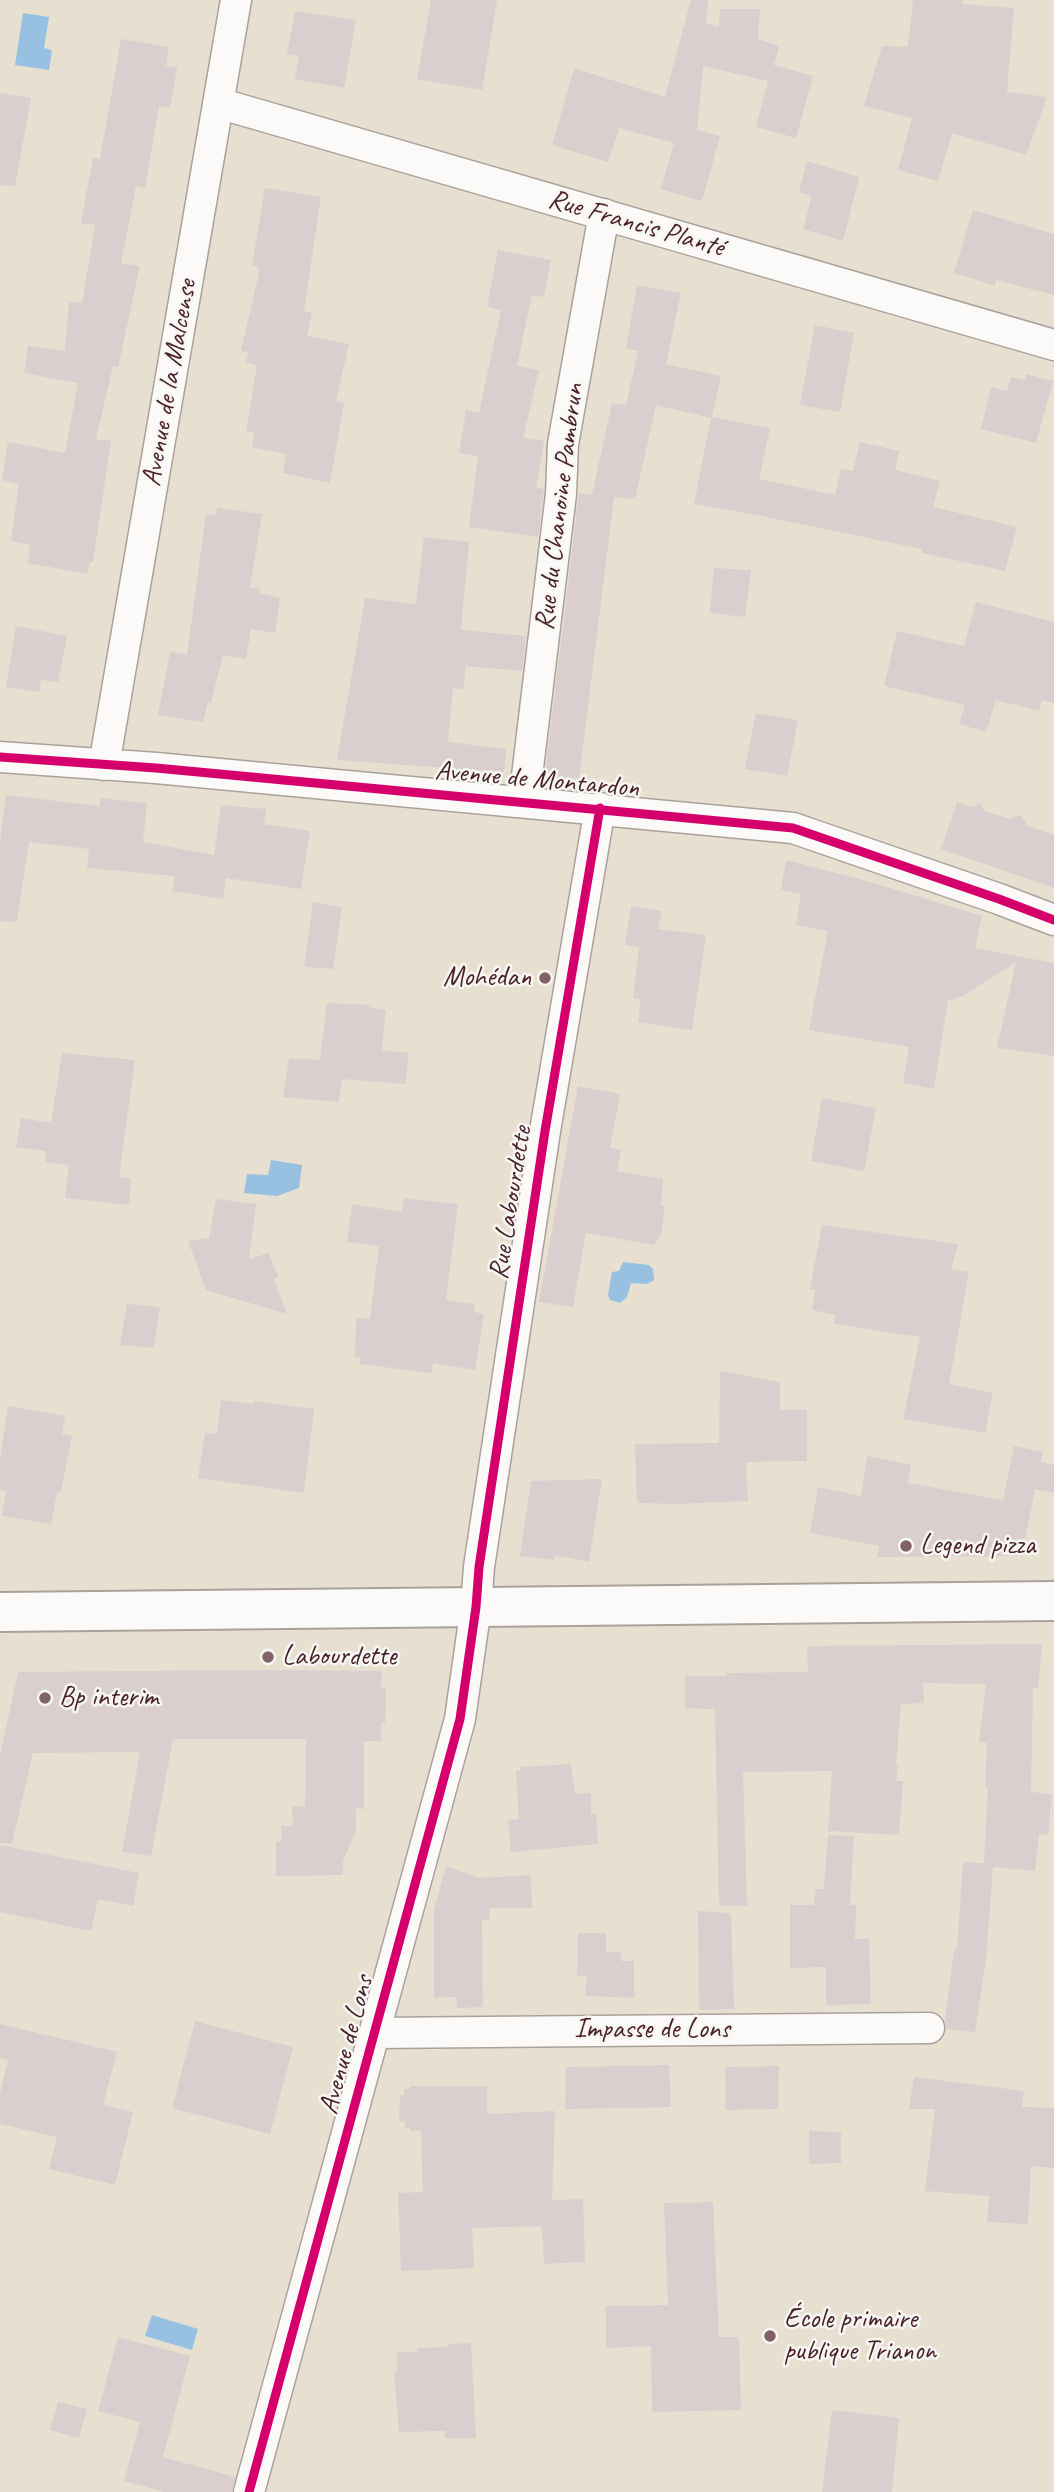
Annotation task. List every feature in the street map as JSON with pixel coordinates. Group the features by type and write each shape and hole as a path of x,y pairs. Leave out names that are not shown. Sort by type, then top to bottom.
{"main road":[{"path":"0,1612 1054,1601"}],"street":[{"name":"Avenue de la Malcense","path":"104,765 236,0"},
{"name":"Rue Francis Planté","path":"218,103 1054,345"},
{"name":"Rue du Chanoine Pambrun","path":"524,801 561,494 563,444 604,214"},
{"name":"Avenue de Montardon","path":"0,757 524,801 793,828 1054,920"},
{"name":"Rue Labourdette","path":"476,1607 537,1182 600,808"},
{"name":"Avenue de Lons","path":"249,2492 460,1719 476,1607"},
{"name":"Impasse de Lons","path":"374,2033 929,2028"}],"water":[{"path":"23,13 49,17 44,48 52,50 49,70 15,65"},
{"path":"271,1160 302,1165 299,1188 277,1196 244,1193 247,1174 268,1175"},
{"path":"623,1262 649,1265 653,1269 654,1280 647,1284 631,1283 627,1297 620,1303 610,1300 608,1295 612,1272 619,1271"},
{"path":"152,2315 198,2329 192,2350 145,2336"}],"building":[{"path":"431,0 497,0 482,90 417,79"},
{"path":"691,0 708,0 706,23 719,27 720,9 760,9 758,39 779,46 774,65 813,76 796,138 756,127 768,81 703,66 697,130 720,136 702,201 661,189 674,143 619,128 608,162 552,145 574,68 665,97"},
{"path":"913,0 963,0 963,4 1014,8 1007,92 1047,97 1026,155 952,133 938,181 898,170 912,118 864,106 882,46 908,47"},
{"path":"295,11 356,20 344,88 295,79 299,56 287,54"},
{"path":"121,39 169,47 166,66 177,67 170,108 159,106 145,188 136,186 121,263 140,266 118,367 113,366 96,439 111,441 93,562 90,562 87,574 28,563 30,545 11,541 19,484 2,480 8,442 65,453 78,383 24,373 28,346 65,351 69,301 82,303 95,225 81,223 93,158 100,159"},
{"path":"0,93 31,98 15,186 0,185"},
{"path":"807,161 859,177 843,241 803,229 812,196 799,192"},
{"path":"265,188 321,197 304,311 312,313 307,336 349,344 336,401 344,403 330,483 283,473 286,454 252,447 254,432 246,431 257,365 246,362 249,352 241,351 260,268 252,266"},
{"path":"973,210 1054,234 1054,295 996,280 995,286 954,273"},
{"path":"498,250 551,260 544,297 532,295 517,366 539,370 523,438 544,441 536,488 544,489 538,537 469,527 478,456 459,453 466,410 479,413 501,310 487,307"},
{"path":"637,285 681,293 666,364 721,376 712,417 770,428 759,479 835,495 841,469 853,471 860,442 899,451 895,470 940,481 933,507 1017,527 1005,571 922,553 922,549 694,504 711,418 656,405 635,499 604,496 614,497 579,779 545,775 579,493 592,495 612,403 626,405 638,351 626,348"},
{"path":"815,325 854,333 840,412 800,405"},
{"path":"1026,374 1053,381 1036,443 981,429 991,387 1007,391 1011,377 1025,380"},
{"path":"217,508 262,514 250,587 260,589 259,593 280,598 275,633 251,629 246,659 223,655 211,703 208,702 203,722 158,715 170,652 187,655 206,514 216,515"},
{"path":"424,537 469,542 461,630 526,636 522,671 466,666 463,689 453,688 448,742 506,749 504,772 337,760 365,598 416,604"},
{"path":"714,568 751,570 745,617 710,613"},
{"path":"976,602 1054,622 1054,703 1042,700 1039,711 996,700 986,732 959,724 965,705 884,686 897,631 964,646"},
{"path":"16,626 67,636 58,682 41,680 39,692 6,687"},
{"path":"756,713 798,720 787,776 745,769"},
{"path":"6,795 99,806 101,798 147,803 143,842 214,855 221,805 266,809 264,824 310,831 301,889 226,878 223,899 172,891 175,876 87,868 89,849 29,842 17,922 0,921 0,841"},
{"path":"957,802 971,807 980,803 984,811 1010,819 1021,815 1028,826 1054,835 1054,888 941,849"},
{"path":"786,860 982,916 975,948 1054,963 1054,1056 997,1048 1016,962 963,996 948,1000 934,1089 903,1083 909,1047 809,1030 828,931 796,925 801,894 781,890"},
{"path":"313,902 342,907 333,969 304,967"},
{"path":"631,906 662,911 658,929 706,935 692,1030 638,1022 641,999 633,998 639,947 625,945"},
{"path":"327,1003 369,1005 368,1007 386,1010 382,1050 409,1053 405,1084 342,1079 339,1102 283,1097 289,1058 320,1060"},
{"path":"62,1053 135,1060 119,1177 131,1179 129,1205 65,1198 69,1165 46,1162 45,1151 16,1147 21,1118 51,1123"},
{"path":"578,1086 620,1094 610,1148 621,1150 617,1171 663,1179 661,1206 665,1206 661,1235 654,1245 586,1233 573,1307 539,1302"},
{"path":"822,1098 876,1108 864,1171 811,1161"},
{"path":"404,1198 458,1204 446,1300 475,1304 474,1312 484,1314 475,1370 433,1363 432,1373 359,1364 361,1357 355,1357 356,1318 370,1319 379,1246 347,1242 352,1204 402,1212"},
{"path":"216,1199 256,1204 249,1259 269,1253 278,1277 274,1279 287,1314 206,1290 188,1241 209,1238"},
{"path":"822,1225 958,1244 951,1269 969,1272 949,1384 993,1393 985,1433 903,1419 920,1337 834,1324 836,1315 812,1310 815,1290 810,1289"},
{"path":"127,1304 160,1307 154,1348 120,1345"},
{"path":"720,1371 780,1382 780,1410 807,1410 807,1461 746,1462 748,1501 637,1503 635,1444 719,1443"},
{"path":"221,1400 254,1404 254,1401 314,1409 304,1493 198,1478 205,1433 217,1434"},
{"path":"8,1406 65,1416 62,1434 72,1436 61,1492 57,1492 51,1524 2,1516 6,1491 0,1490 0,1460"},
{"path":"1014,1446 1043,1452 1041,1462 1054,1465 1054,1493 1035,1489 1022,1556 877,1557 879,1546 810,1533 818,1487 861,1496 867,1456 911,1465 908,1483 1003,1500"},
{"path":"602,1479 589,1562 555,1555 554,1560 520,1556 531,1481"},
{"path":"1042,1644 1038,1688 1033,1688 1031,1792 1052,1794 1048,1835 1039,1834 1035,1871 993,1867 986,1959 975,2032 946,2029 945,2020 954,1949 957,1950 963,1862 984,1863 988,1788 985,1788 987,1743 979,1742 986,1684 923,1683 924,1703 901,1704 896,1765 896,1781 903,1781 899,1835 828,1831 832,1771 743,1772 747,1906 719,1906 715,1709 685,1708 685,1676 808,1672 807,1646"},
{"path":"382,1671 381,1687 386,1687 385,1723 381,1722 381,1741 364,1741 364,1809 356,1808 356,1830 343,1861 343,1875 276,1876 276,1842 282,1841 281,1826 293,1826 292,1806 305,1807 306,1739 173,1739 151,1856 122,1852 140,1752 33,1753 12,1844 0,1843 0,1756 18,1672"},
{"path":"571,1764 575,1794 591,1793 591,1814 596,1813 598,1844 511,1852 508,1820 519,1819 516,1771 520,1771 520,1767"},
{"path":"828,1835 854,1836 850,1905 856,1905 855,1939 869,1939 871,2004 826,2005 826,1967 790,1968 790,1905 814,1905 816,1889 824,1889"},
{"path":"0,1845 139,1873 133,1906 98,1899 91,1931 0,1912"},
{"path":"446,1866 479,1878 531,1875 532,1908 490,1908 489,1920 482,1920 483,2007 457,2008 456,1997 434,1998 434,1910"},
{"path":"698,1911 731,1913 734,2009 699,2010"},
{"path":"578,1933 606,1933 606,1952 621,1952 621,1961 634,1961 634,1998 585,1996 587,1975 577,1976"},
{"path":"195,2021 293,2047 270,2134 172,2108"},
{"path":"0,2024 117,2052 103,2105 133,2112 115,2185 49,2169 57,2137 0,2124 0,2093 8,2060 0,2058"},
{"path":"669,2065 671,2107 565,2109 566,2067"},
{"path":"779,2066 778,2109 726,2110 725,2067"},
{"path":"914,2077 1024,2091 1022,2107 1054,2108 1054,2168 1031,2166 1028,2224 987,2222 989,2196 925,2191 935,2109 909,2109"},
{"path":"410,2086 487,2086 487,2114 555,2111 552,2200 583,2199 585,2262 544,2264 542,2226 472,2228 474,2268 401,2271 398,2193 423,2192 421,2131 410,2131 410,2128 405,2128 405,2122 399,2121 400,2096 404,2095 404,2089 410,2089"},
{"path":"809,2131 841,2132 841,2163 809,2164"},
{"path":"713,2202 719,2337 739,2337 741,2410 652,2412 651,2346 606,2348 606,2306 668,2305 664,2203"},
{"path":"118,2337 190,2356 163,2457 235,2477 232,2492 165,2492 124,2481 140,2422 98,2411"},
{"path":"471,2343 476,2438 445,2438 445,2431 399,2432 394,2372 397,2372 397,2352 417,2352 417,2348"},
{"path":"58,2402 87,2409 79,2438 50,2430"},
{"path":"832,2410 899,2418 892,2492 822,2492"}],"cycle path":[{"path":"0,757 156,768 793,828 1054,920"},
{"path":"249,2492 460,1719 479,1567 545,1131 600,808"}],"place":[{"name":"Mohédan","path":"545,978"},
{"name":"Legend pizza","path":"906,1546"},
{"name":"Labourdette","path":"268,1657"},
{"name":"Bp interim","path":"45,1698"},
{"name":"École primaire publique Trianon","path":"770,2336"}]}
